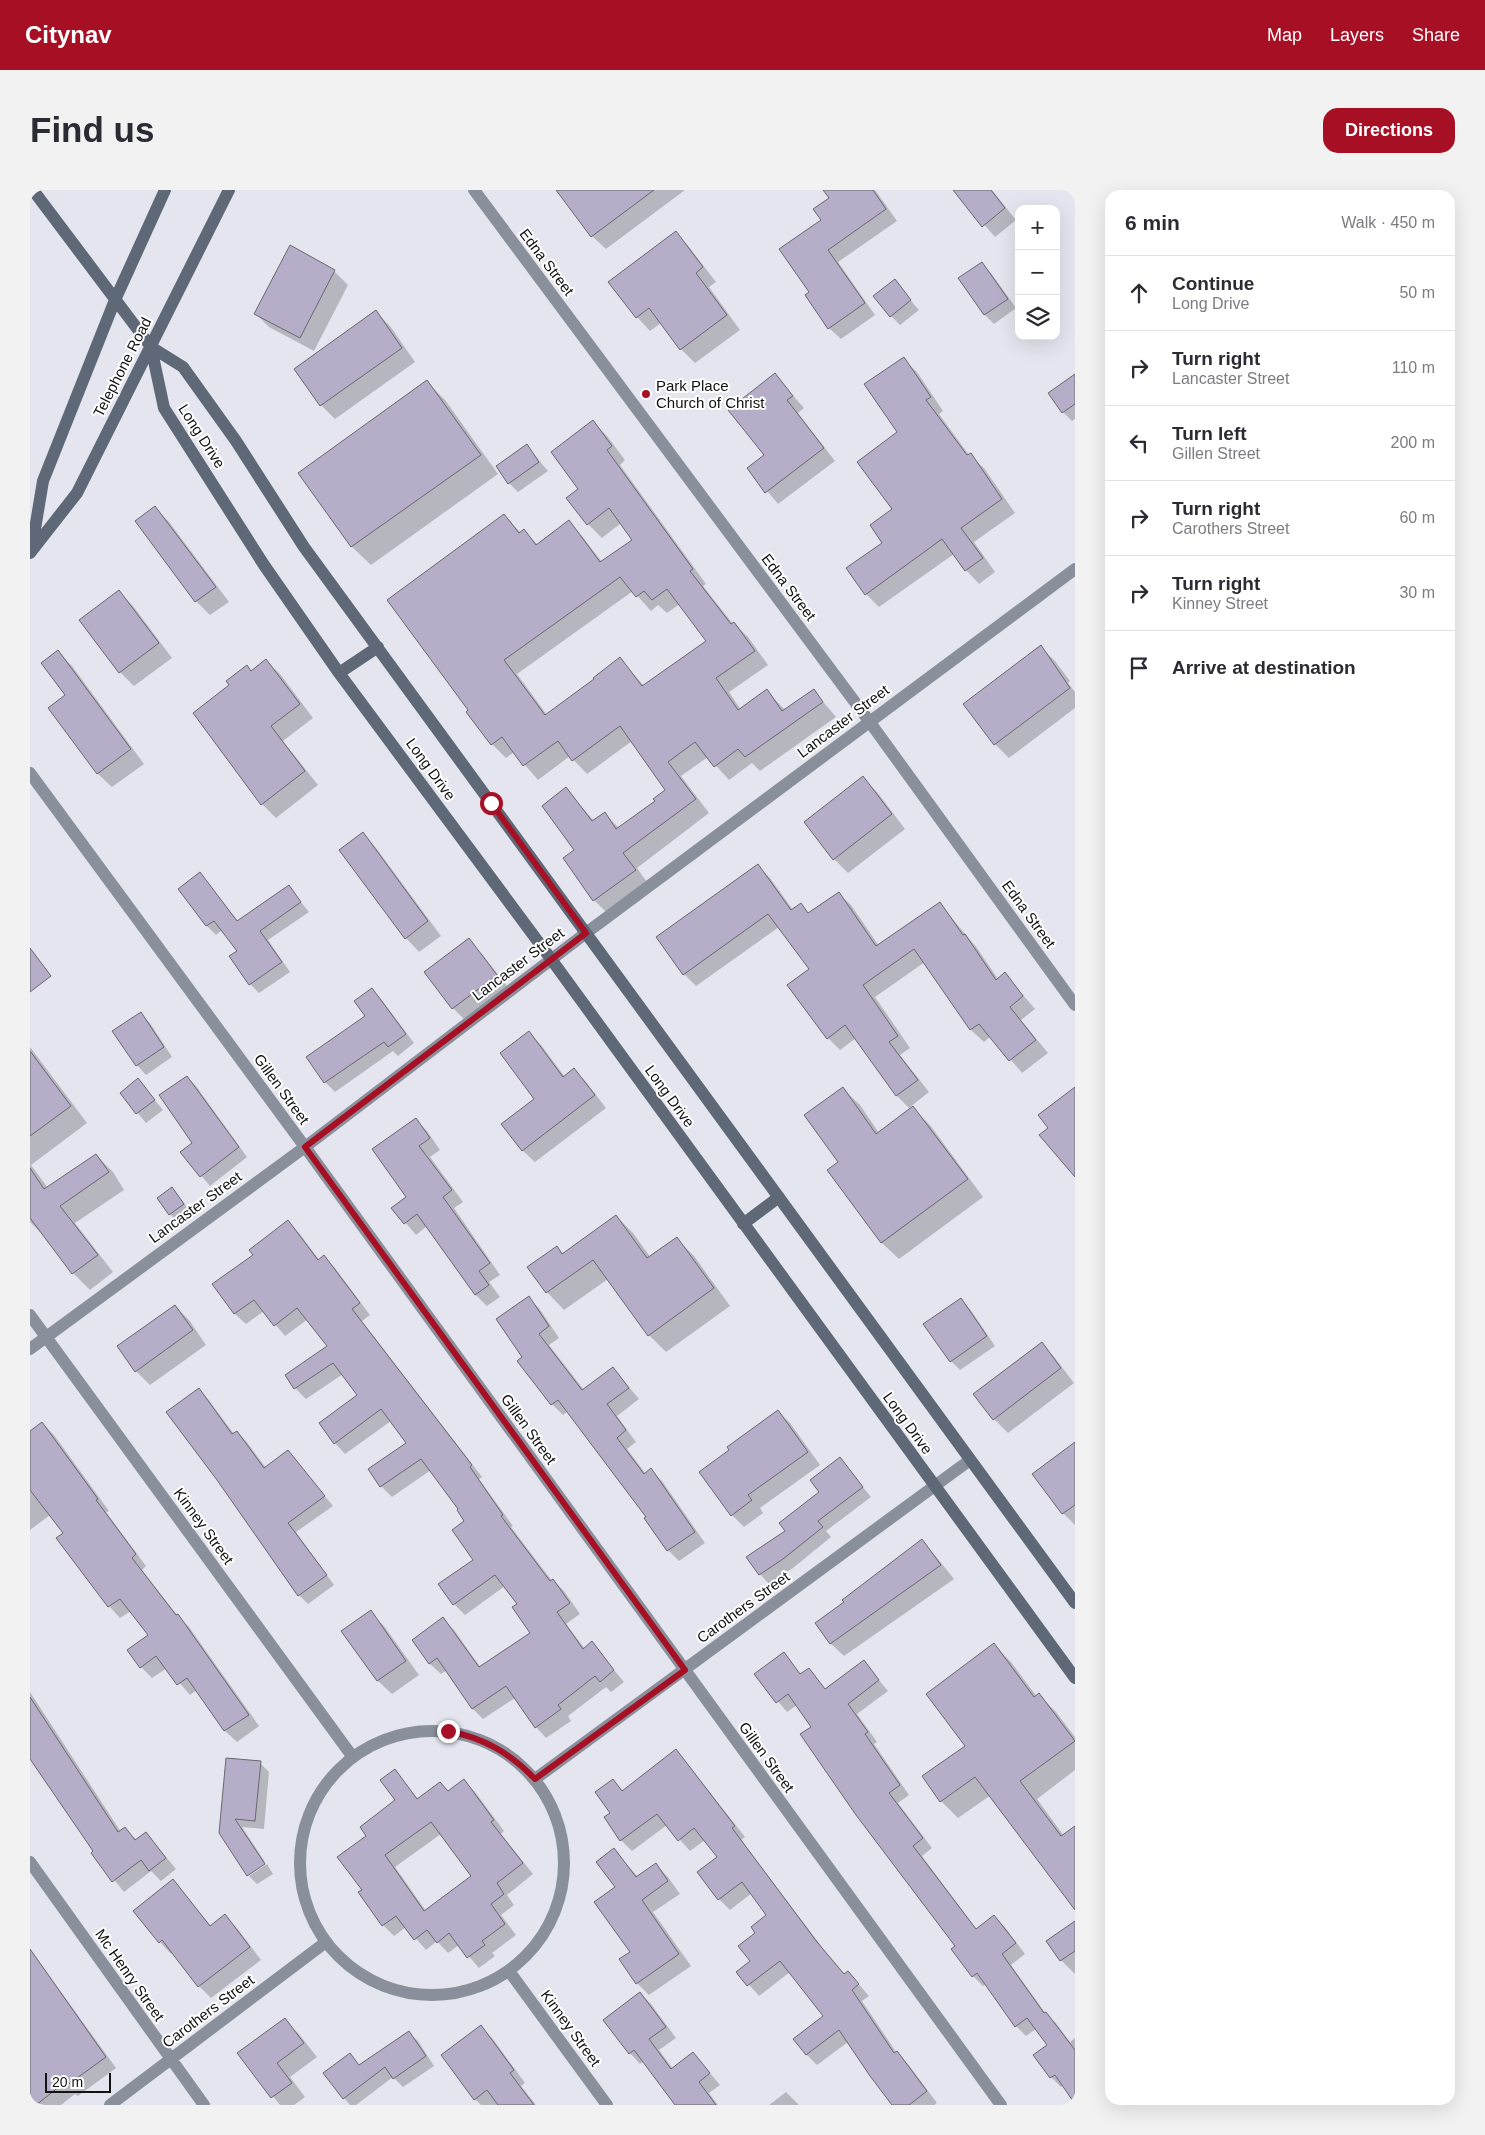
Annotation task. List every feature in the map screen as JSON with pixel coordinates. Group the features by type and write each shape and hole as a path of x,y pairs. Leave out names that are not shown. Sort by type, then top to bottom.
{"main road":[{"path":"33,190 151,347"},
{"name":"Telephone Road","path":"31,551 43,481 115,300 165,190"},
{"name":"Telephone Road","path":"31,551 77,493 229,190"},
{"name":"Long Drive","path":"151,347 183,367 236,441 304,547 1075,1603"},
{"name":"Long Drive","path":"151,347 164,408 264,565 340,673 1075,1678"},
{"path":"340,673 378,647"},
{"path":"742,1224 779,1197"}],"street":[{"name":"Edna Street","path":"474,190 869,721 1075,1005"},
{"name":"Lancaster Street","path":"30,1349 305,1147 551,959 754,809 869,721 1075,570"},
{"name":"Gillen Street","path":"30,773 305,1147 1001,2105"},
{"name":"Kinney Street","path":"30,1315 352,1756"},
{"name":"Carothers Street","path":"535,1779 970,1460"},
{"path":"428,1730 448,1731 474,1737 505,1752 535,1779 547,1797 558,1824 564,1859 563,1881 551,1922 526,1957 509,1971 481,1986 459,1992 436,1995 404,1992 375,1982 361,1974 348,1965 326,1942 306,1906 299,1864 301,1844 305,1824 316,1798 336,1770 352,1756 388,1737 428,1730"},
{"name":"Mc Henry Street","path":"30,1862 204,2105"},
{"name":"Carothers Street","path":"110,2105 326,1942"},
{"name":"Kinney Street","path":"509,1971 607,2105"}],"building":[{"path":"556,190 654,190 591,237"},
{"path":"823,190 873,190 886,209 828,250 865,303 828,329 805,295 809,292 779,249 821,220 813,209 829,198"},
{"path":"953,190 991,190 1005,208 982,227"},
{"path":"676,231 703,267 696,273 727,315 680,350 649,308 636,318 608,282"},
{"path":"290,245 335,270 300,338 254,314"},
{"path":"982,262 1008,299 984,315 958,278"},
{"path":"895,279 911,300 890,317 873,296"},
{"path":"376,310 402,348 320,406 294,369"},
{"path":"904,357 931,397 926,400 967,455 971,453 1002,499 961,528 983,558 965,571 942,539 865,595 846,568 882,543 870,525 892,509 857,462 897,432 864,384"},
{"path":"775,373 793,396 787,400 824,448 765,493 747,468 764,455 728,410"},
{"path":"1075,374 1075,404 1062,413 1048,393"},
{"path":"427,380 481,455 351,547 298,473"},
{"path":"593,420 612,446 607,450 693,569 690,571 731,624 734,622 755,651 716,678 738,710 767,689 782,711 814,689 823,702 745,757 738,749 714,767 695,742 668,762 696,799 623,853 636,870 593,901 563,858 574,850 542,806 566,787 592,821 605,812 616,829 655,801 653,799 665,790 620,726 572,761 558,741 523,766 502,737 491,745 466,712 468,710 387,600 504,514 519,533 524,529 536,545 569,520 600,562 632,540 609,508 587,525 566,498 578,489 551,452","holes":["620,577 636,597 644,591 652,600 667,589 706,641 642,686 620,657 545,715 504,660"]},
{"path":"527,444 539,462 508,484 496,466"},
{"path":"155,506 216,587 195,602 135,521"},
{"path":"119,590 159,643 119,673 79,620"},
{"path":"1041,645 1070,688 994,745 963,704"},
{"path":"58,650 131,749 97,774 48,708 65,695 41,663"},
{"path":"266,659 300,704 271,726 305,771 261,805 193,713 229,685 226,681 247,665 251,671"},
{"path":"863,776 892,814 833,860 804,822"},
{"path":"363,832 428,921 405,939 339,850"},
{"path":"758,864 791,910 801,903 808,913 839,892 876,946 940,902 963,935 965,934 996,980 1005,972 1023,996 1010,1007 1036,1040 1009,1061 979,1024 970,1030 914,949 863,985 898,1036 889,1042 918,1080 896,1096 845,1025 827,1039 787,985 809,969 768,914 683,975 656,937"},
{"path":"200,872 237,921 289,885 301,902 260,931 282,962 249,985 229,956 237,951 214,921 206,926 178,889"},
{"path":"469,938 497,975 452,1009 424,972"},
{"path":"30,948 51,976 30,992"},
{"path":"372,988 406,1034 388,1047 384,1042 324,1083 306,1057 365,1016 354,1001"},
{"path":"141,1012 164,1047 136,1066 112,1031"},
{"path":"529,1031 563,1077 574,1068 595,1095 522,1151 501,1124 534,1099 500,1053"},
{"path":"30,1051 71,1106 30,1136"},
{"path":"187,1076 239,1147 200,1177 180,1152 192,1143 159,1095"},
{"path":"138,1078 155,1100 136,1114 120,1093"},
{"path":"843,1087 876,1134 913,1106 968,1179 881,1243 827,1170 838,1162 804,1115"},
{"path":"1075,1087 1075,1177 1039,1135 1048,1128 1038,1115"},
{"path":"416,1118 430,1138 419,1146 452,1190 443,1197 490,1263 479,1271 489,1285 475,1295 417,1214 404,1224 391,1208 406,1197 372,1149"},
{"path":"96,1154 109,1172 60,1206 98,1255 72,1274 30,1218 30,1168 44,1189"},
{"path":"172,1187 184,1204 169,1215 157,1198"},
{"path":"616,1215 647,1258 677,1237 714,1288 648,1336 593,1260 546,1293 527,1267 557,1246 562,1254"},
{"path":"288,1220 318,1260 324,1255 360,1303 352,1309 472,1465 470,1467 503,1515 501,1516 550,1581 553,1579 570,1603 557,1612 583,1649 592,1641 614,1670 600,1682 595,1676 558,1705 561,1709 535,1728 506,1686 472,1709 437,1658 429,1664 412,1640 443,1617 479,1667 530,1633 512,1607 517,1604 495,1575 453,1605 438,1584 473,1560 452,1530 464,1521 458,1509 421,1459 380,1487 368,1469 406,1443 381,1409 334,1444 319,1423 357,1395 333,1363 294,1389 285,1375 327,1346 297,1308 274,1326 254,1300 234,1314 212,1284 253,1255 249,1250"},
{"path":"529,1296 549,1326 539,1334 582,1390 613,1367 629,1388 607,1404 626,1430 617,1438 644,1474 651,1468 695,1532 667,1551 644,1518 646,1517 558,1400 551,1405 517,1361 522,1357 496,1319"},
{"path":"961,1298 987,1336 950,1362 923,1324"},
{"path":"175,1305 193,1330 135,1372 117,1346"},
{"path":"1042,1342 1061,1368 993,1420 973,1394"},
{"path":"199,1388 232,1434 237,1431 264,1468 288,1450 325,1496 288,1523 327,1575 298,1596 217,1480 166,1412"},
{"path":"778,1410 808,1452 748,1495 752,1500 731,1516 699,1472 729,1450 727,1447"},
{"path":"42,1422 136,1554 132,1558 176,1615 178,1614 249,1715 224,1731 187,1678 177,1685 156,1656 140,1668 127,1650 148,1635 120,1599 108,1607 56,1538 63,1533 30,1490 30,1431"},
{"path":"1075,1442 1075,1505 1062,1514 1032,1474"},
{"path":"840,1457 863,1487 818,1521 823,1527 783,1559 759,1575 746,1557 785,1531 779,1523 819,1492 810,1480"},
{"path":"922,1539 941,1565 830,1644 815,1623"},
{"path":"371,1610 406,1661 377,1681 341,1631"},
{"path":"994,1643 1034,1697 1039,1693 1075,1741 1020,1781 1061,1836 1075,1826 1075,1910 975,1777 940,1802 922,1776 965,1746 926,1694"},
{"path":"784,1652 800,1674 809,1668 825,1689 864,1660 879,1680 848,1704 868,1732 865,1734 900,1785 889,1793 923,1838 913,1846 976,1929 994,1915 1016,1943 1002,1954 1044,2013 1046,2012 1075,2050 1075,2104 1055,2075 1050,2078 1033,2055 1047,2045 1027,2018 1015,2027 977,1973 972,1977 951,1949 955,1946 856,1815 800,1734 811,1727 788,1694 776,1703 754,1674"},
{"path":"30,1697 118,1832 125,1827 135,1840 146,1832 166,1858 149,1871 141,1860 112,1882 91,1853 93,1851 30,1759"},
{"path":"676,1749 735,1826 732,1828 817,1942 844,1974 848,1971 859,1984 852,1990 894,2053 897,2051 927,2091 909,2105 892,2105 839,2030 806,2055 793,2039 823,2016 780,1961 747,1986 736,1972 750,1961 738,1946 755,1933 751,1927 766,1915 742,1882 718,1900 697,1872 717,1857 694,1828 678,1841 657,1814 620,1841 604,1817 610,1813 595,1792 613,1779 622,1791"},
{"path":"226,1758 261,1761 255,1821 235,1819 265,1864 247,1876 219,1833"},
{"path":"395,1769 417,1799 440,1782 448,1791 464,1779 494,1820 491,1822 523,1863 497,1883 504,1894 491,1904 505,1924 482,1941 485,1945 467,1958 449,1933 437,1943 427,1930 414,1940 396,1916 382,1926 358,1892 362,1890 337,1857 366,1836 360,1827 395,1800 380,1780","holes":["431,1822 471,1876 424,1911 385,1855"]},
{"path":"614,1848 636,1877 656,1863 668,1881 642,1900 679,1954 636,1984 619,1959 630,1952 594,1902 615,1887 596,1862"},
{"path":"173,1879 210,1926 225,1914 250,1947 198,1987 162,1940 159,1943 133,1911"},
{"path":"1075,1921 1075,1951 1060,1961 1046,1941"},
{"path":"30,1949 106,2057 66,2086 64,2083 36,2105 30,2105"},
{"path":"640,1992 666,2027 649,2039 671,2069 693,2052 710,2073 699,2082 716,2105 675,2105 634,2050 629,2054 603,2020"},
{"path":"285,2018 304,2043 277,2063 292,2083 271,2098 237,2053"},
{"path":"481,2025 514,2070 510,2073 534,2105 498,2105 487,2090 474,2100 441,2055"},
{"path":"409,2031 426,2056 393,2079 385,2067 343,2099 323,2073 350,2053 359,2065"}],"place":[{"name":"Park Place Church of Christ","path":"646,394"}],"route":[{"path":"448,1731 468,1735 487,1742 521,1764 535,1779 685,1670 305,1147 586,933 491,803"}]}
